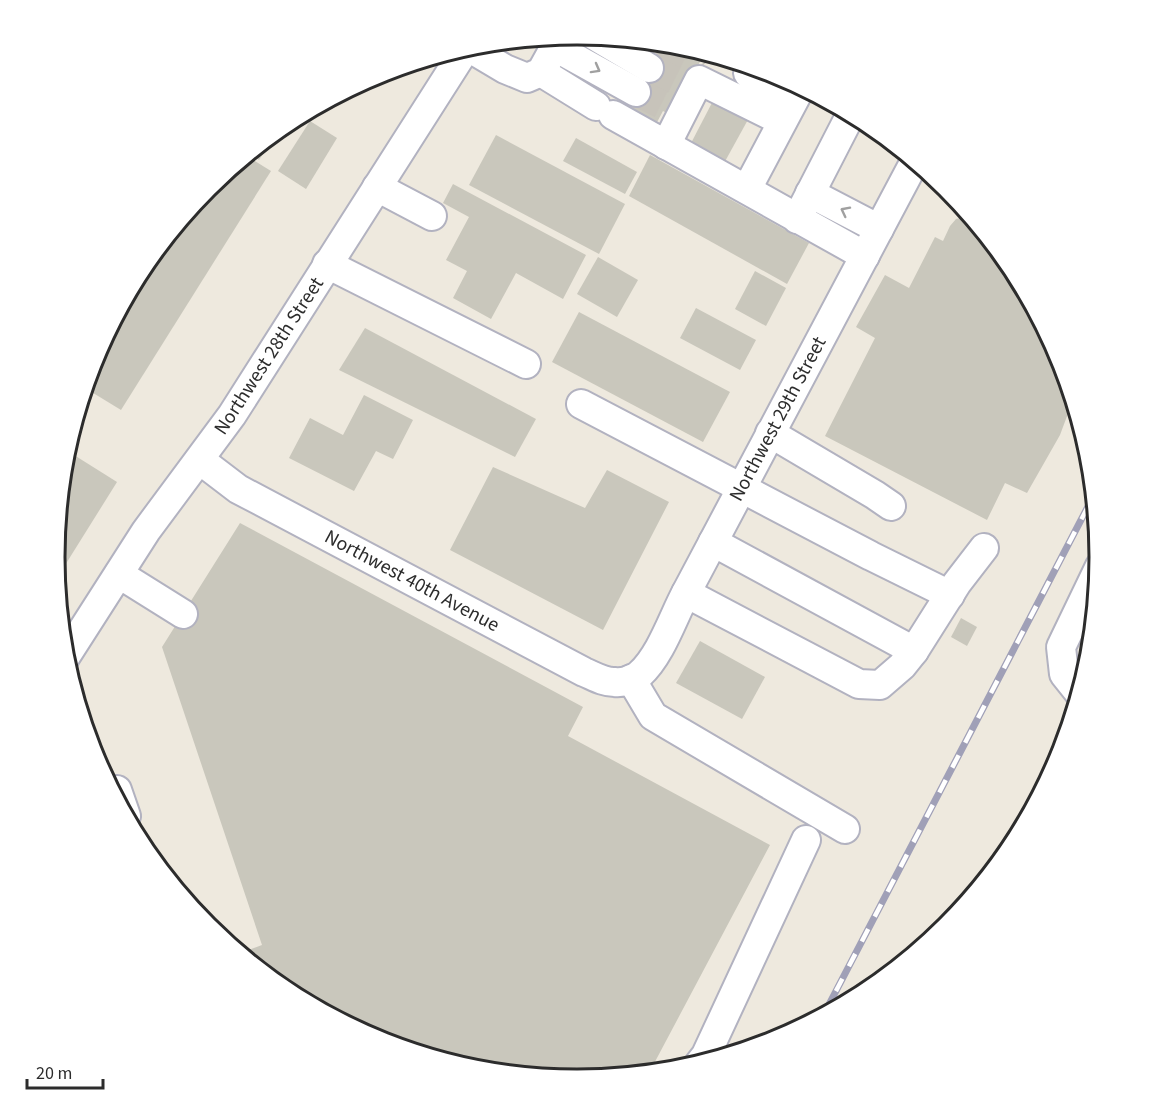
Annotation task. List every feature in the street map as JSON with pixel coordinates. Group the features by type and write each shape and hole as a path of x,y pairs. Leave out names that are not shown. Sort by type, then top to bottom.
{"street":[{"path":"571,45 646,63"},
{"path":"480,55 527,78 541,72 556,46"},
{"path":"614,46 646,63"},
{"name":"Northwest 28th Street","path":"73,645 146,531 232,415 459,59"},
{"path":"541,72 604,110 865,256"},
{"path":"749,75 762,90 790,106"},
{"path":"666,145 688,92 790,106"},
{"path":"747,189 790,106"},
{"path":"797,219 847,122"},
{"name":"Northwest 29th Street","path":"635,677 658,650 712,542 911,169"},
{"path":"377,187 432,216"},
{"path":"810,194 879,229"},
{"path":"327,264 526,364"},
{"path":"581,404 950,595"},
{"path":"770,433 891,506"},
{"name":"Northwest 40th Avenue","path":"200,460 238,489 584,672 606,682 617,682 635,677"},
{"path":"712,542 914,651"},
{"path":"686,593 859,684 880,685 902,666 914,651 984,548"},
{"path":"119,574 183,614"},
{"path":"1074,686 1064,674 1061,647 1086,616"},
{"path":"635,677 653,716 845,829"},
{"path":"707,1054 806,840"}],"building":[{"path":"658,51 701,60 672,116 663,111 655,126 626,111"},
{"path":"715,97 750,116 723,165 689,147"},
{"path":"310,121 337,138 306,189 278,171"},
{"path":"496,135 625,204 599,254 469,185"},
{"path":"576,138 637,172 625,194 563,161"},
{"path":"650,155 809,243 787,284 629,196"},
{"path":"254,161 271,171 121,410 92,392 104,361 134,301 151,273 192,220 215,195"},
{"path":"453,184 586,255 563,299 516,273 491,319 453,298 467,271 446,260 469,217 443,203"},
{"path":"961,218 984,246 1021,301 1051,361 1069,411 1060,435 1027,493 1005,483 987,520 825,436 875,338 856,327 885,275 909,288 935,237 943,241 956,219"},
{"path":"598,257 638,280 617,317 577,294"},
{"path":"755,271 786,288 766,326 735,309"},
{"path":"696,308 756,340 740,370 680,338"},
{"path":"579,312 730,392 703,442 552,362"},
{"path":"365,328 536,419 515,457 339,370"},
{"path":"364,395 413,420 393,459 376,451 354,491 289,458 310,418 343,435"},
{"path":"75,456 117,482 65,565 69,491"},
{"path":"493,467 585,508 607,470 669,502 603,630 450,550"},
{"path":"240,523 583,707 568,736 770,845 654,1064 611,1069 544,1069 511,1066 445,1053 381,1031 351,1017 293,984 249,950 262,945 162,647"},
{"path":"961,618 977,627 967,646 951,637"},
{"path":"700,641 765,677 742,719 676,683"}],"tunnel":[{"path":"663,52 690,66 695,72"},
{"path":"649,68 687,86"},
{"path":"636,92 674,111"}],"railway":[{"path":"830,1003 1087,507"}]}
